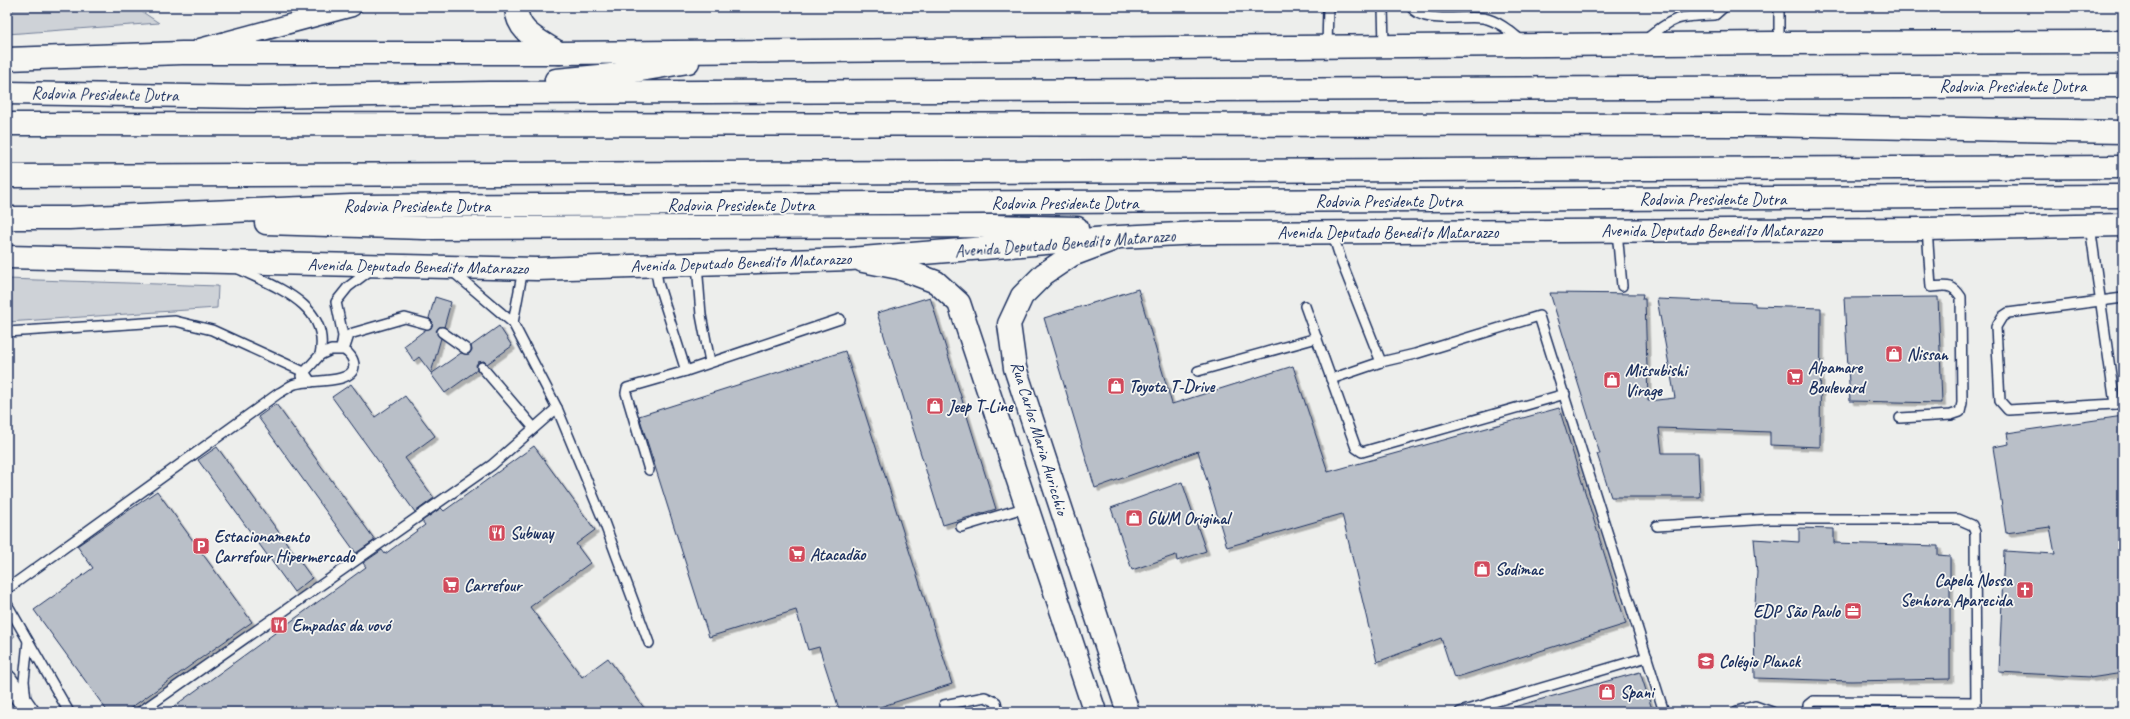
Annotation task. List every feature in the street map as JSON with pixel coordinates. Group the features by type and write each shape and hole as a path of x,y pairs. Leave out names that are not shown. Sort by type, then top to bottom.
{"main road":[{"path":"516,7 516,16 523,29 559,53"},
{"path":"7,59 182,53 559,53 1779,43 2123,42"},
{"path":"428,94 482,86 611,75 679,65 734,52"},
{"name":"Rodovia Presidente Dutra","path":"7,93 256,97 428,94 2123,86"},
{"name":"Rodovia Presidente Dutra","path":"7,124 1760,125 2123,132"},
{"name":"Rodovia Presidente Dutra","path":"7,176 2123,167"},
{"name":"Rodovia Presidente Dutra","path":"7,218 69,218 351,206 2123,196"},
{"path":"69,218 424,228 993,226 1200,233"},
{"name":"Avenida Deputado Benedito Matarazzo","path":"7,257 523,268 850,259 1119,237 1200,233 1927,229 2123,225"},
{"name":"Rua Carlos Maria Auricchio","path":"1119,237 1072,255 1044,274 1022,296 1009,324 1015,368 1128,712"},
{"name":"Rua Carlos Maria Auricchio","path":"850,259 899,268 936,282 959,303 1095,712"}],"street":[{"path":"182,53 352,7"},
{"path":"7,680 28,709"}],"lane":[{"path":"1327,47 1328,7"},
{"path":"1383,7 1384,46"},
{"path":"1411,7 1414,12 1425,17 1483,18 1499,24 1528,45"},
{"path":"1640,44 1667,23 1677,18 1715,16 1724,7"},
{"path":"1779,7 1779,43"},
{"path":"2090,226 2100,302 2119,403 2008,410 2000,401 1996,327 2002,317 2008,313 2100,302 2123,298"},
{"path":"1900,418 1951,415 1960,412 1962,403 1961,298 1956,289 1949,286 1931,287 1927,229"},
{"path":"1617,231 1622,286"},
{"path":"1332,232 1342,263 1381,362"},
{"path":"225,262 289,294 304,304 312,316 318,330 321,343 320,355"},
{"path":"697,264 701,315 710,362"},
{"path":"295,384 336,380 348,376 351,373 353,364 350,356 343,349 343,336 336,302 348,287 378,265"},
{"path":"655,265 658,283 686,371"},
{"path":"446,267 513,322 557,408 604,522 649,643"},
{"path":"513,322 523,268"},
{"path":"1305,306 1356,448 1362,452 1565,394"},
{"path":"1331,379 1381,362 1415,354 1539,316 1565,394 1664,712"},
{"path":"343,349 349,335 360,331 406,318 427,324"},
{"path":"649,470 626,393 627,388 686,371 840,320"},
{"path":"7,332 175,321 212,330 304,372 311,382"},
{"path":"442,332 466,349"},
{"path":"1198,371 1317,338"},
{"path":"7,590 278,394 295,384 320,355 331,350 343,349"},
{"path":"482,367 534,428"},
{"path":"140,712 492,466 557,408"},
{"path":"961,527 1027,507"},
{"path":"1657,526 1769,519 1958,519 1972,525 1975,532 1976,712"},
{"path":"7,604 69,712"},
{"path":"28,641 24,681 28,709"},
{"path":"1460,712 1647,657"},
{"path":"944,705 985,697 996,702 998,712"},
{"path":"1808,712 1808,705 1813,702 1976,702"},
{"path":"1737,711 1755,706 1772,712"}],"shaded area":[{"path":"7,7 135,7 159,23 7,34"},
{"path":"7,279 218,286 217,308 7,322"},
{"path":"7,625 15,636 7,642"}],"building":[{"path":"1138,289 1172,404 1293,366 1328,472 1559,408 1626,624 1454,678 1441,638 1377,662 1342,514 1227,547 1198,451 1095,488 1044,318"},
{"path":"1550,293 1643,294 1642,299 1645,299 1648,401 1675,398 1657,299 1755,303 1755,306 1821,308 1820,447 1770,445 1770,432 1659,428 1662,453 1698,453 1700,497 1611,497 1597,454 1600,454"},
{"path":"435,297 451,302 444,327 439,327 436,331 441,338 431,373 419,357 414,361 404,346 425,330 431,328 433,322 429,318"},
{"name":"Jeep T-Line","path":"930,297 996,509 943,525 877,313"},
{"name":"Nissan","path":"1938,297 1942,403 1850,401 1844,298"},
{"path":"499,326 512,346 487,364 484,361 478,362 476,365 477,370 445,393 431,374 461,353 469,354 472,350 471,346"},
{"name":"Atacadão","path":"845,351 952,684 864,712 840,712 819,647 808,650 796,610 709,637 639,416"},
{"path":"351,384 375,417 405,396 435,436 405,458 434,498 415,512 332,397"},
{"path":"276,404 375,540 356,553 258,417"},
{"path":"2123,416 2123,673 2090,678 1999,672 2004,551 2055,554 2050,527 2006,533 1993,447 2009,444 2007,433"},
{"name":"Carrefour","path":"534,446 595,530 576,544 590,563 530,607 582,677 608,658 647,712 166,712 366,567 363,563 382,550 385,554 425,525 422,521 441,508 444,511"},
{"path":"217,447 312,578 294,592 198,460"},
{"path":"1182,482 1206,551 1177,561 1176,555 1132,570 1111,508"},
{"path":"157,491 252,622 125,712 108,712 34,610 93,568 77,546"},
{"name":"EDP São Paulo","path":"1799,528 1834,529 1834,543 1938,546 1938,555 1950,556 1950,679 1851,681 1755,678 1754,620 1757,572 1754,539 1799,542"},
{"name":"Spani","path":"1640,672 1653,712 1510,712 1510,708"}],"waterway":[{"path":"7,9 14,7"}],"place":[{"name":"Nissan","path":"1894,354"},
{"name":"Alpamare Boulevard","path":"1795,377"},
{"name":"Mitsubishi Virage","path":"1612,380"},
{"name":"Toyota T-Drive","path":"1116,386"},
{"name":"Jeep T-Line","path":"935,406"},
{"name":"GWM Original","path":"1134,518"},
{"name":"Subway","path":"497,533"},
{"name":"Estacionamento Carrefour Hipermercado","path":"201,546"},
{"name":"Atacadão","path":"797,554"},
{"name":"Sodimac","path":"1482,569"},
{"name":"Carrefour","path":"451,585"},
{"name":"Capela Nossa Senhora Aparecida","path":"2025,590"},
{"name":"EDP São Paulo","path":"1853,611"},
{"name":"Empadas da vovó","path":"279,625"},
{"name":"Colégio Planck","path":"1706,661"},
{"name":"Spani","path":"1607,692"}]}
